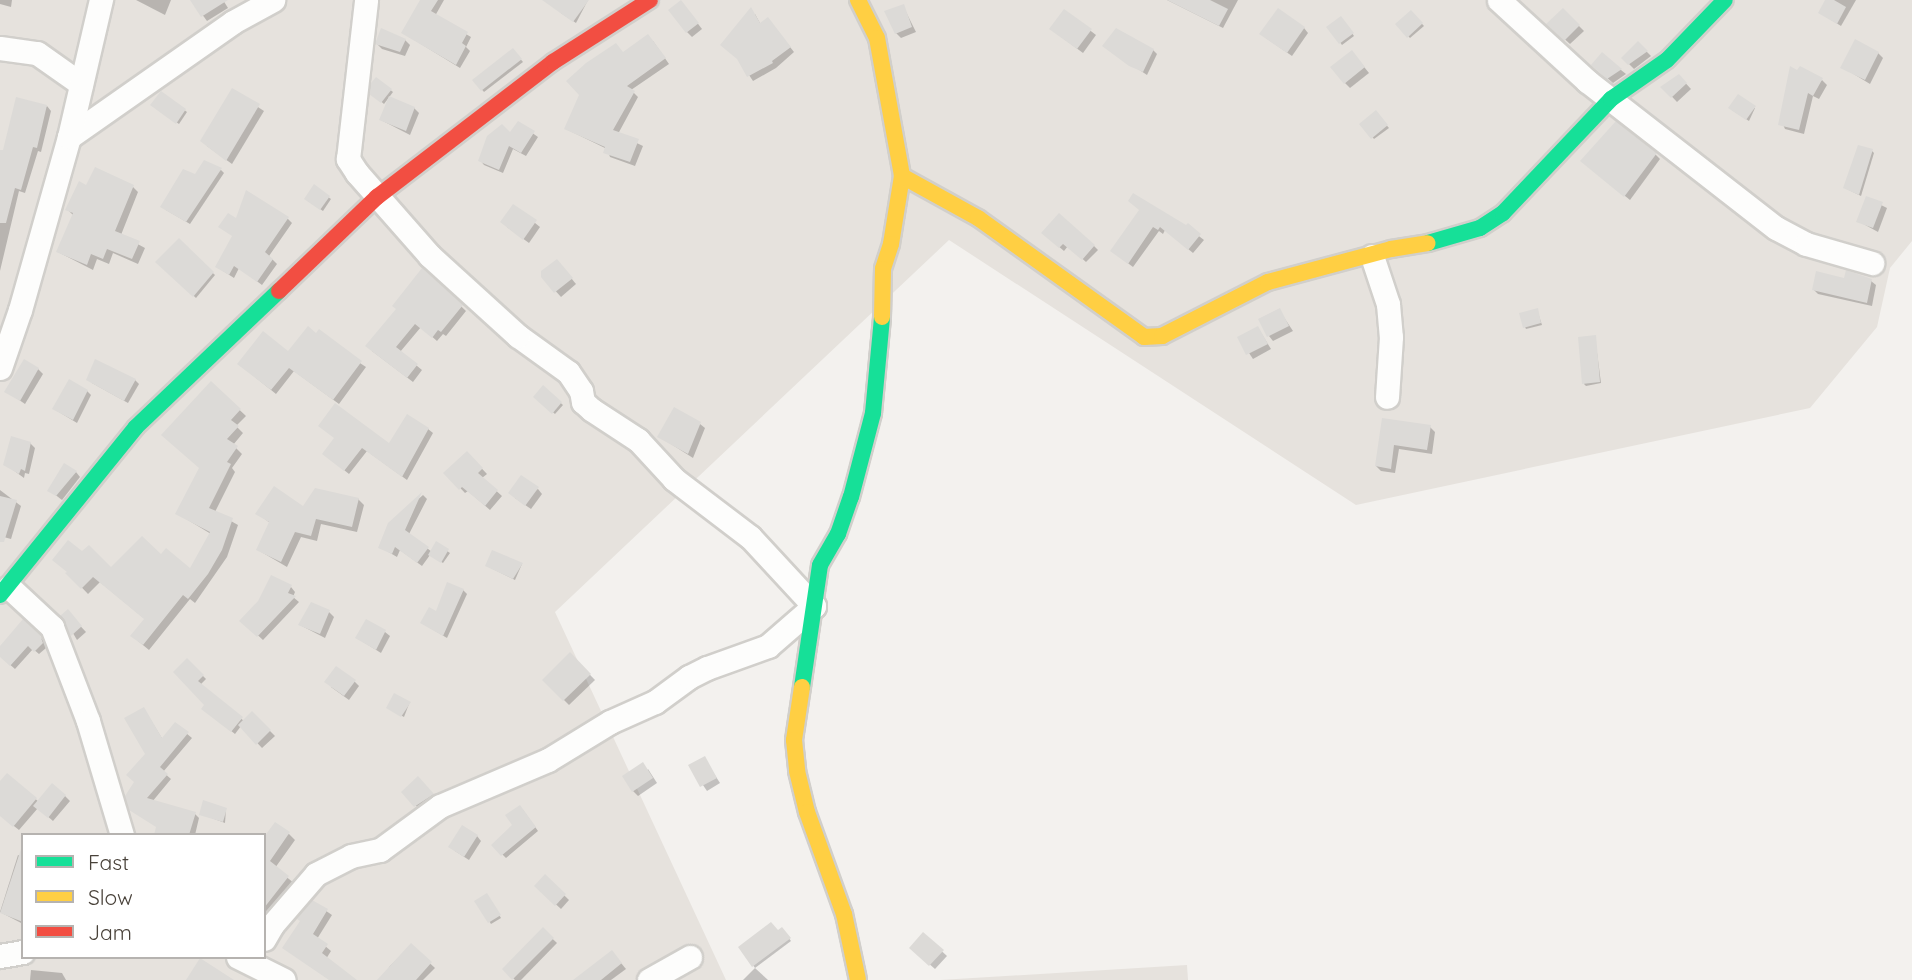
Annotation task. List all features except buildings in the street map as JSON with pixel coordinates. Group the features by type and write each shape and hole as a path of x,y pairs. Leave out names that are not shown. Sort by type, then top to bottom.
{"street":[{"path":"0,368 20,310 69,137 101,0"},
{"path":"69,137 233,22 273,0"},
{"path":"366,0 348,159 377,197 430,256 479,301 568,372 581,391 583,402 592,411 638,440 674,479 750,537 814,606"},
{"path":"121,833 88,721 52,627 4,591 136,427 377,197 553,62 650,0"},
{"path":"858,0 877,38 902,176 891,244 883,269 882,332 873,413 848,506 838,534 820,565 794,740 797,771 807,812 844,915 858,980"},
{"path":"1499,0 1587,80 1776,228 1806,244 1872,263"},
{"path":"902,176 978,218 1144,337 1162,337 1268,282 1445,240 1480,228 1503,213 1611,99 1667,60 1725,0"},
{"path":"0,48 37,54 81,85"},
{"path":"1372,256 1388,304 1391,337 1387,397"},
{"path":"266,936 316,874 351,856 380,850 440,806 548,760 610,722 655,702 689,677 768,646 814,606"},
{"path":"0,956 21,952"},
{"path":"649,980 690,957"},
{"path":"245,964 284,980"}],"shaded area":[{"path":"0,0 1912,0 1912,241 1890,268 1877,327 1810,408 1356,505 949,240 555,612 726,980 0,980"},
{"path":"1187,965 1188,980 940,980"}],"traffic: fast":[{"path":"1428,243 1480,228 1503,213 1611,99 1667,60 1725,0"},
{"path":"0,595 136,427 279,291"},
{"path":"802,687 820,565 838,534 851,497 873,413 882,317"}],"traffic: slow":[{"path":"858,0 877,38 902,176 891,244 883,269 882,317"},
{"path":"902,176 978,218 1144,337 1162,336 1268,282 1391,249 1428,243"},
{"path":"802,687 794,740 797,771 807,812 844,914 858,980"}],"traffic: jam":[{"path":"279,291 377,197 553,62 650,0"}]}
